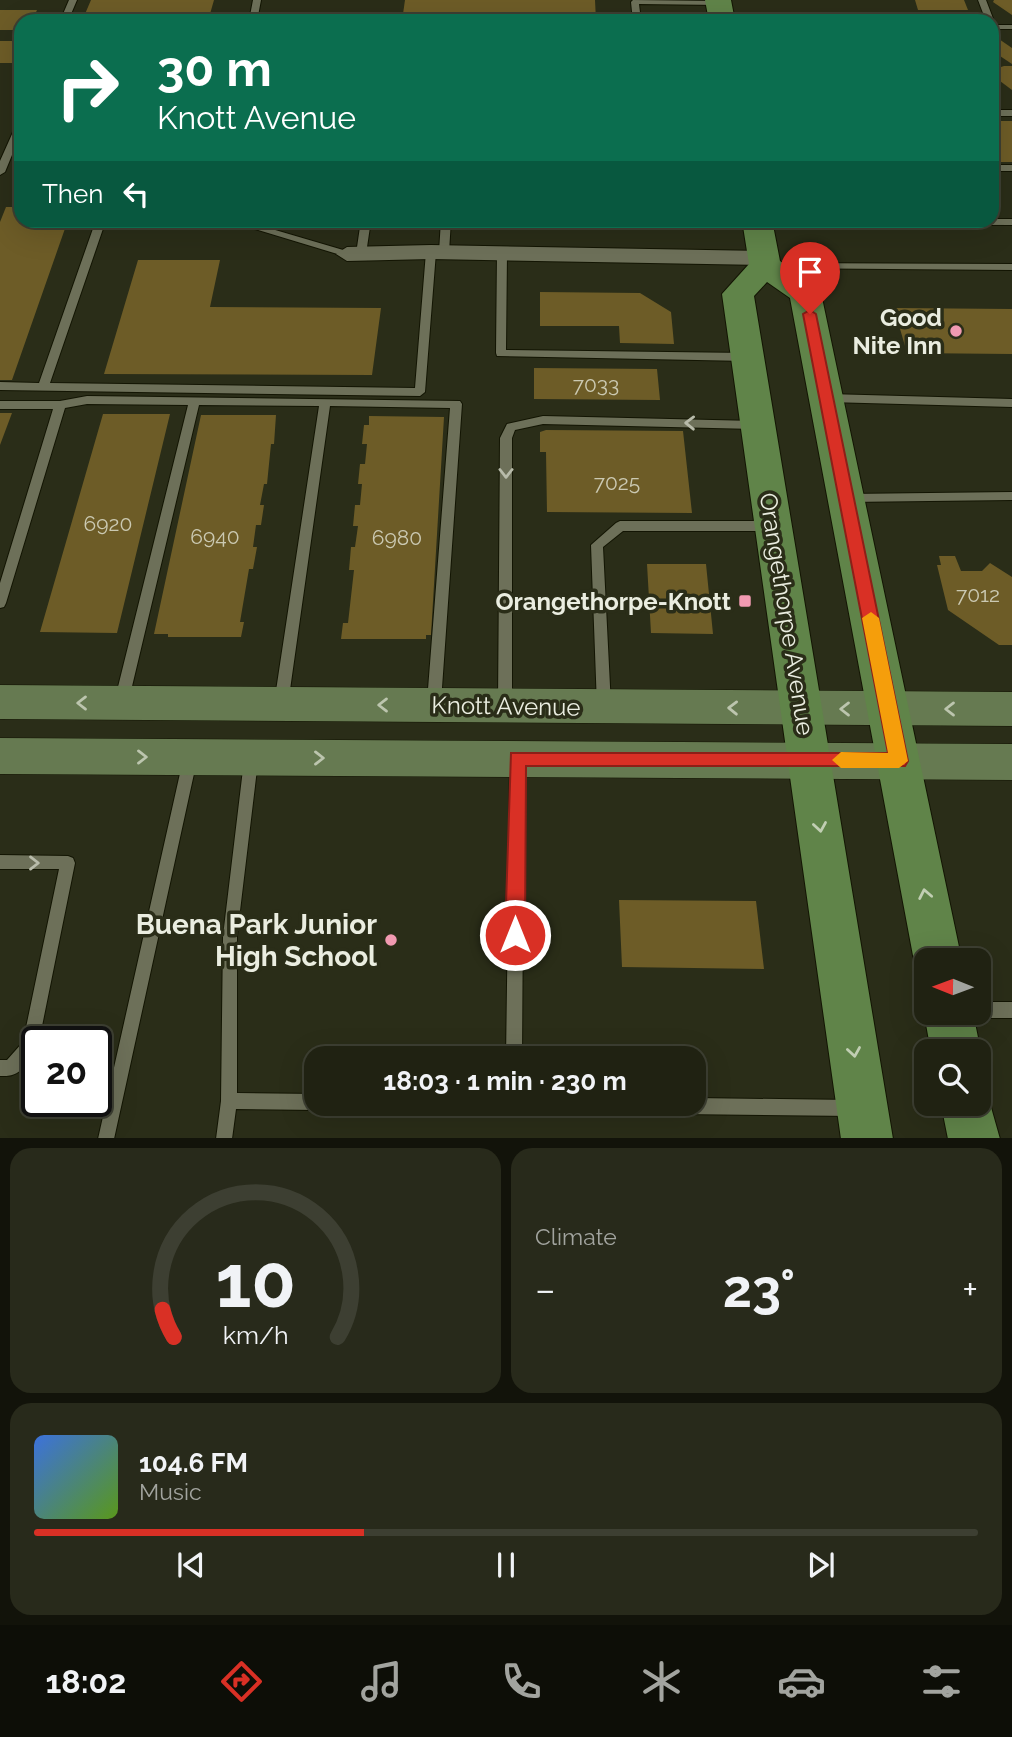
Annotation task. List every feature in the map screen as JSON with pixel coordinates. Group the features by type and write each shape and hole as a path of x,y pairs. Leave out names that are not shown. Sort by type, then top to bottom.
{"main road":[{"path":"758,228 764,262 805,293 935,948"},
{"name":"Orangethorpe Avenue","path":"764,262 738,294 865,1123"},
{"name":"Knott Avenue","path":"0,702 1012,709"},
{"path":"0,756 1012,762"},
{"path":"969,1116 974,1138"}],"street":[{"path":"354,254 502,253 764,262"}],"lane":[{"path":"636,14 635,2 719,8"},
{"path":"0,172 14,139"},
{"path":"43,387 99,228"},
{"path":"258,228 354,254 363,228"},
{"path":"0,386 420,392 437,252 444,228"},
{"path":"502,253 501,353 748,357"},
{"path":"764,262 1012,267"},
{"path":"827,398 1012,403"},
{"path":"0,405 60,405 88,400 456,404 434,705"},
{"path":"121,703 194,402"},
{"path":"281,704 326,404"},
{"path":"0,603 60,405"},
{"path":"505,705 506,438 511,427 543,420 759,425"},
{"path":"847,498 1012,496"},
{"path":"604,706 597,545 620,526 774,526"},
{"path":"106,1138 190,757"},
{"path":"224,1138 229,1101 230,936 251,757"},
{"path":"514,1046 517,758"},
{"path":"0,862 68,863 30,1046 10,1068 0,1068"},
{"path":"991,1010 1012,1010"},
{"path":"229,1101 304,1102"},
{"path":"706,1114 865,1123"}],"building":[{"path":"91,0 214,0 210,14 85,14"},
{"path":"405,0 595,0 596,14 403,14"},
{"path":"915,0 964,0 968,10 918,10"},
{"path":"1012,0 1012,15 993,2"},
{"path":"0,10 37,10 35,14 14,14 14,30 0,30"},
{"path":"999,39 1012,48 1012,64 999,55"},
{"path":"0,41 14,41 13,63 0,63"},
{"path":"1012,66 1012,90 999,80 999,68"},
{"path":"999,121 1012,121 1012,162 999,162"},
{"path":"6,207 14,207 14,228 65,228 12,380 0,380 0,222"},
{"path":"138,260 220,260 210,307 381,308 372,375 104,374"},
{"path":"540,292 640,293 671,312 674,344 620,343 619,326 540,326"},
{"name":"Good Nite Inn","path":"894,308 1012,309 1012,354 907,353"},
{"path":"534,368 657,369 660,400 534,399"},
{"path":"0,413 12,413 0,445"},
{"path":"103,414 170,414 117,633 40,632"},
{"path":"201,415 276,415 267,484 264,484 260,505 264,505 261,525 256,525 253,547 257,547 253,569 249,569 240,622 244,622 241,637 168,637 168,634 154,634"},
{"path":"369,416 444,417 431,635 426,635 426,639 341,639 343,623 348,623 354,570 349,570 351,547 355,547 358,526 353,526 355,505 360,505 360,464 365,464 367,444 362,444 364,425 369,425"},
{"path":"683,431 692,513 547,512 546,452 540,452 540,432"},
{"path":"939,556 955,556 961,571 982,571 990,563 1012,577 1012,645 999,645 948,610 937,565 941,565"},
{"path":"647,564 706,564 713,634 651,633"},
{"path":"619,900 756,901 764,969 622,967"}],"slow traffic":[{"path":"841,760 899,761 871,618"}],"place":[{"name":"Good Nite Inn","path":"956,331"},
{"name":"Orangethorpe-Knott","path":"745,601"},
{"name":"Buena Park Junior High School","path":"391,940"}],"route":[{"path":"515,935 517,758 899,761 810,314"}]}
